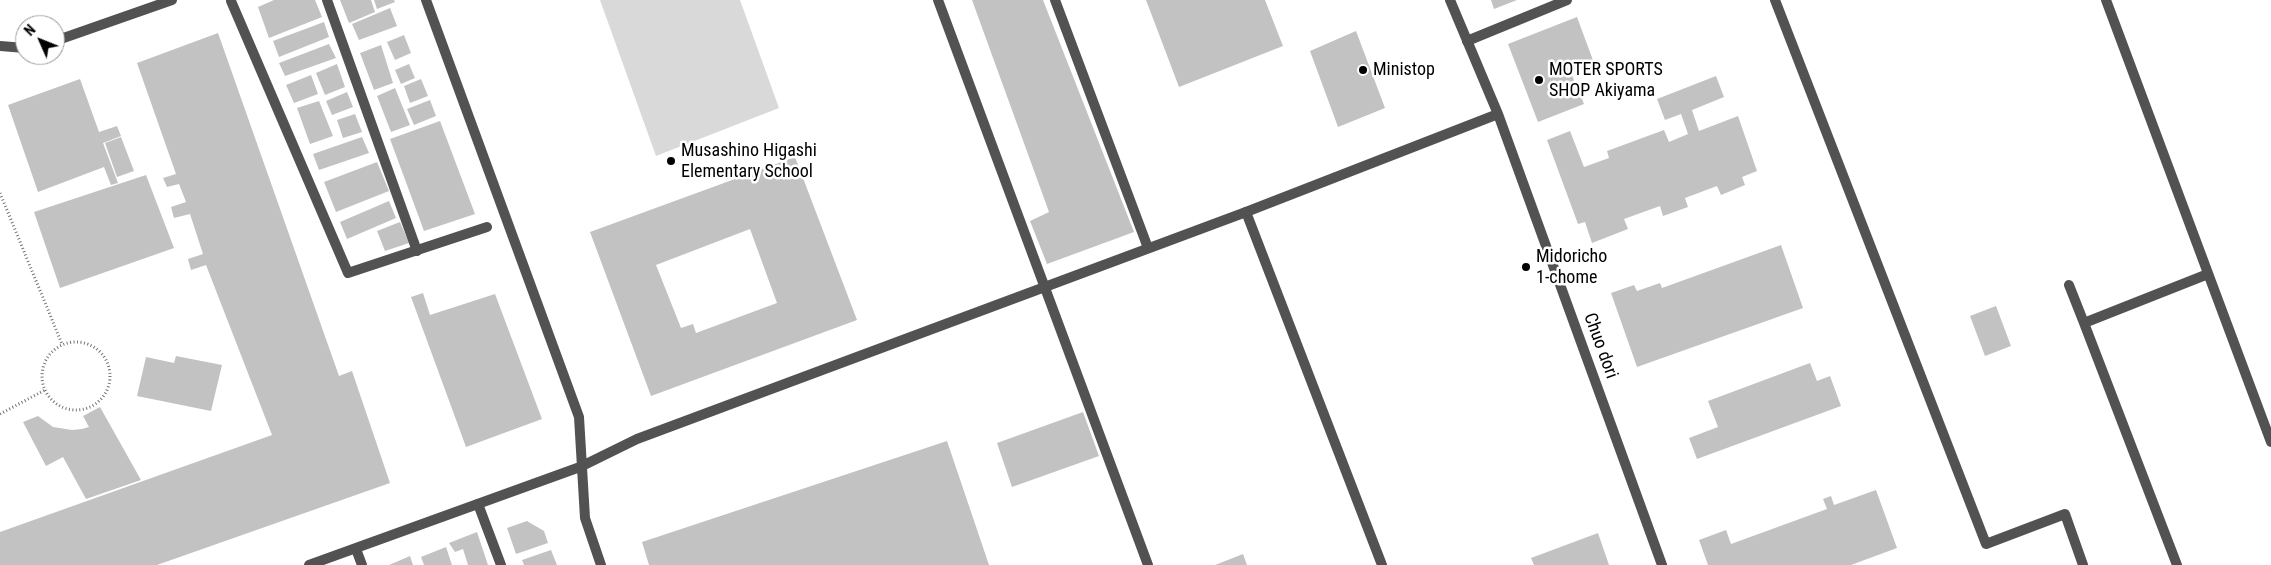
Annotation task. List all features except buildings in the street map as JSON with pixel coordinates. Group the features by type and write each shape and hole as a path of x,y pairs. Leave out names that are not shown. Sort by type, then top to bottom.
{"street":[{"path":"65,37 172,0"},
{"path":"327,0 417,250"},
{"path":"426,0 579,417 582,444 580,467 585,518 601,565"},
{"path":"938,0 1148,565"},
{"path":"1055,0 1148,248"},
{"name":"Chuo dori","path":"1450,0 1498,114 1662,565"},
{"path":"1467,41 1567,0"},
{"path":"1775,0 1986,544 2065,514 2083,565"},
{"path":"2106,0 2271,442"},
{"path":"231,1 348,273 487,227"},
{"path":"1,48 15,48"},
{"path":"309,565 580,467 637,439 1246,212 1498,114"},
{"path":"1246,212 1382,565"},
{"path":"2084,323 2208,274"},
{"path":"2069,285 2177,565"},
{"path":"478,504 501,565"},
{"path":"356,548 362,565"}],"path":[{"path":"0,193 62,344"},
{"path":"78,341 89,344 99,350 106,359 110,370 109,382 105,393 94,405 78,410 57,405 48,398 41,377 42,366 47,356 62,344 78,341"},
{"path":"0,414 45,390"}],"shaded area":[{"path":"600,0 740,0 779,108 656,156"}],"place":[{"name":"Ministop","path":"1363,70"},
{"name":"MOTER SPORTS SHOP Akiyama","path":"1539,80"},
{"name":"Musashino Higashi Elementary School","path":"671,161"},
{"name":"Midoricho 1-chome","path":"1526,267"}]}
